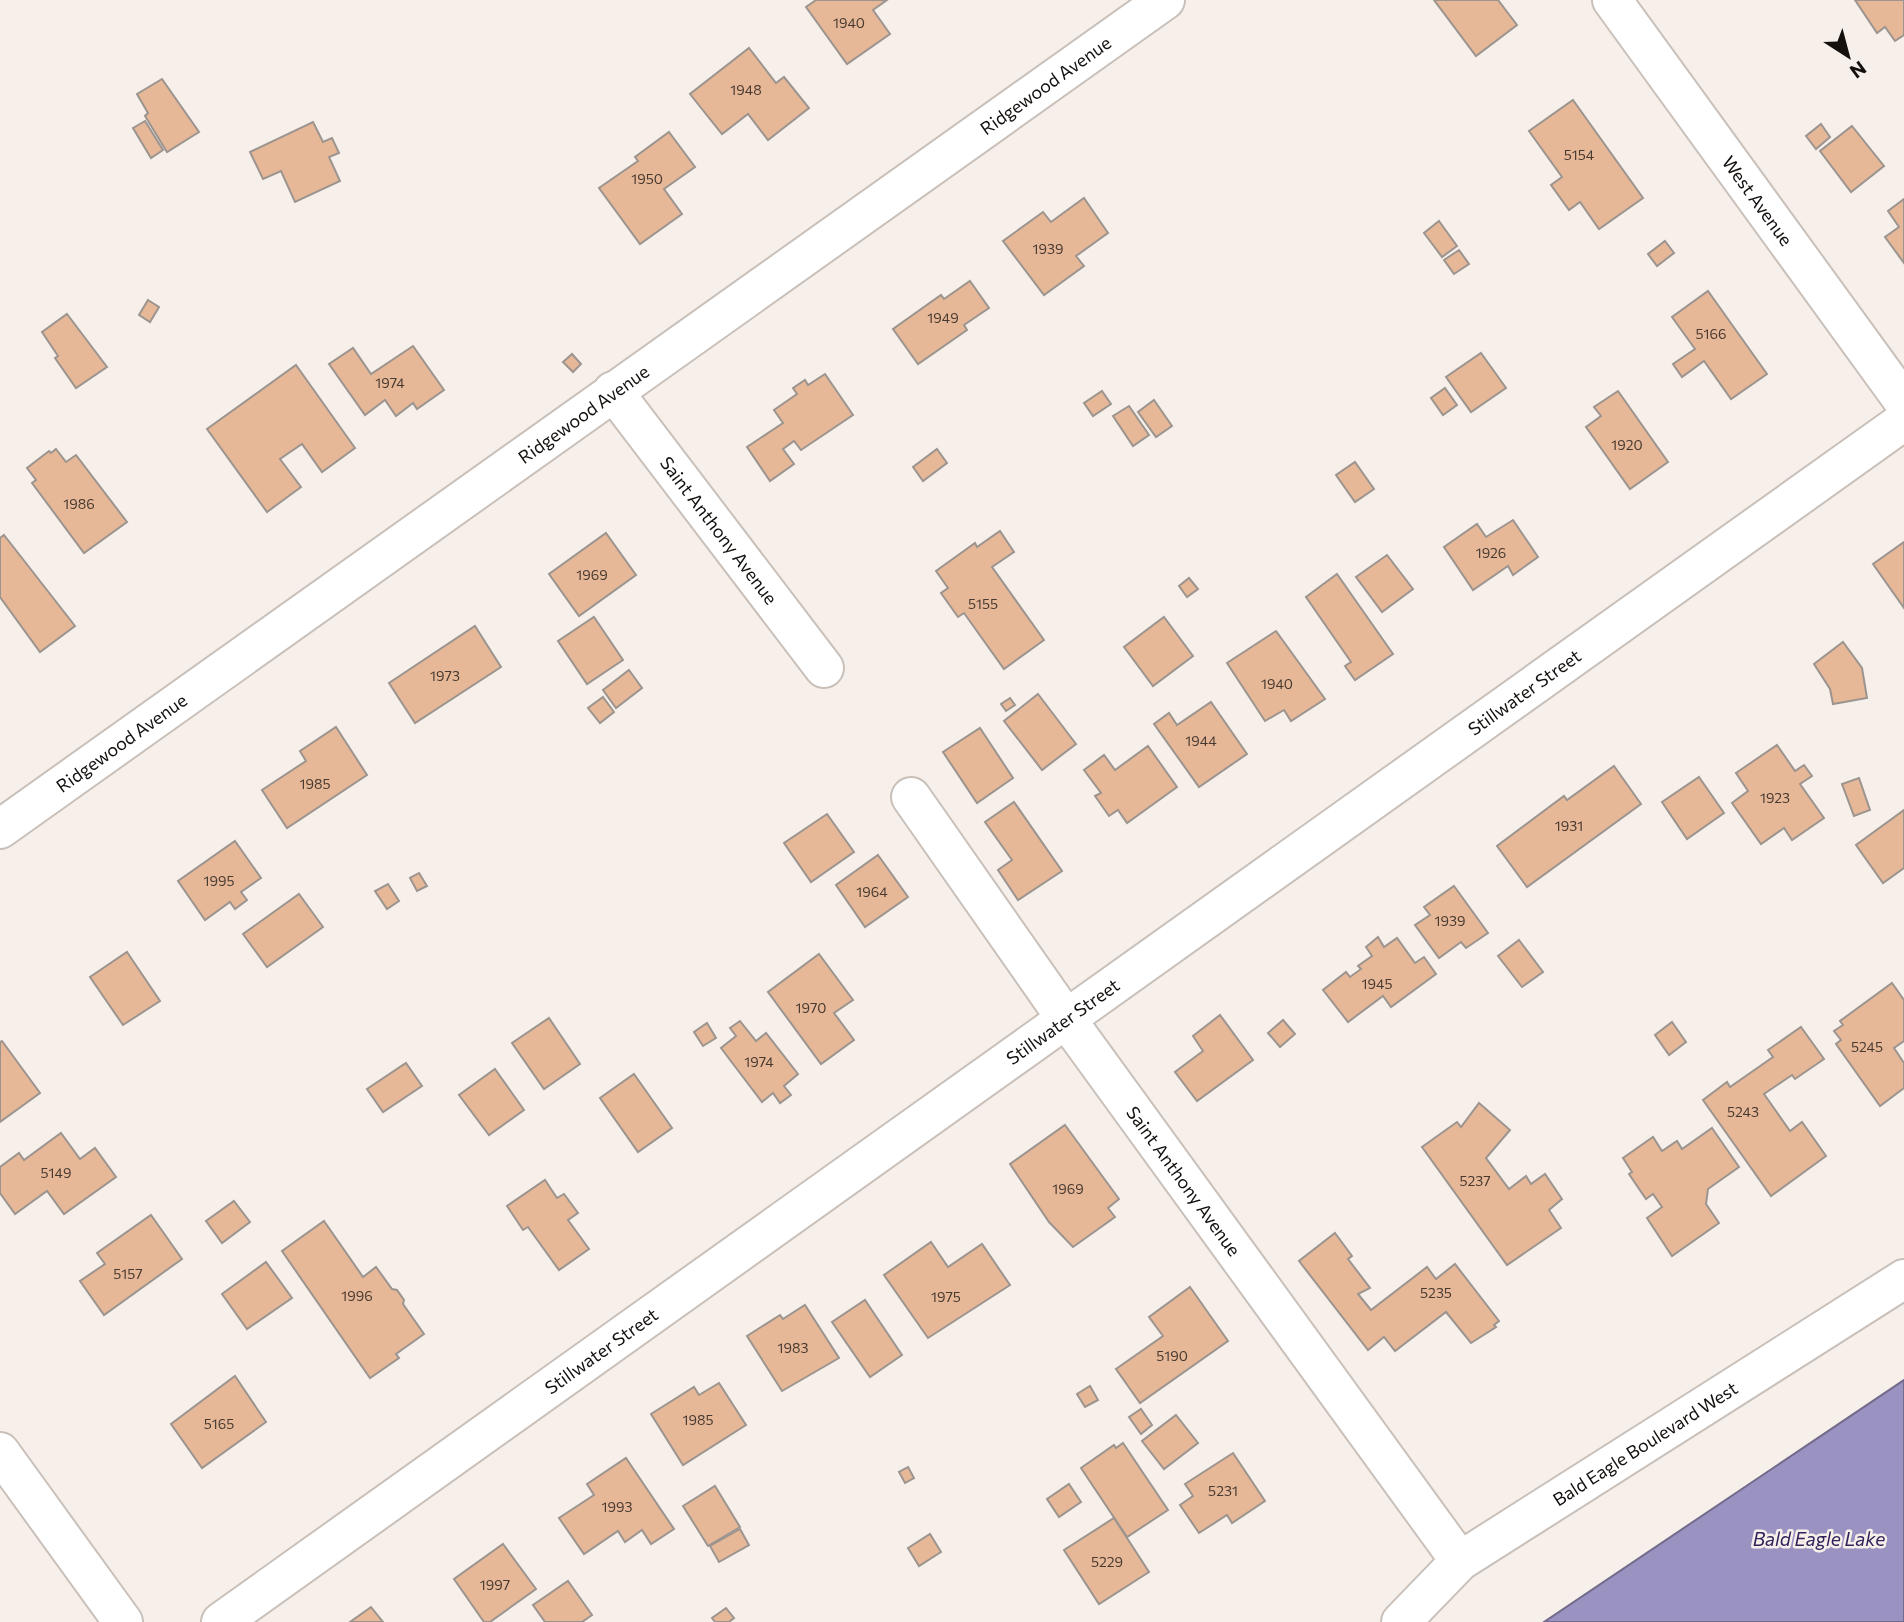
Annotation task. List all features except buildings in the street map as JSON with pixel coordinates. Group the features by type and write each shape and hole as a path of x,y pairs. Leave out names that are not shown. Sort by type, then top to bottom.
{"street":[{"name":"Ridgewood Avenue","path":"0,830 1165,0"},
{"name":"West Avenue","path":"1612,0 1904,402"},
{"name":"Saint Anthony Avenue","path":"613,391 824,668"},
{"name":"Stillwater Street","path":"221,1622 1904,421"},
{"name":"Saint Anthony Avenue","path":"911,797 1067,1020 1460,1561"},
{"name":"Bald Eagle Boulevard West","path":"1401,1622 1460,1561 1904,1279"},
{"path":"0,1452 123,1622"}],"water":[{"name":"Bald Eagle Lake","path":"1904,1380 1904,1622 1544,1622"}]}
